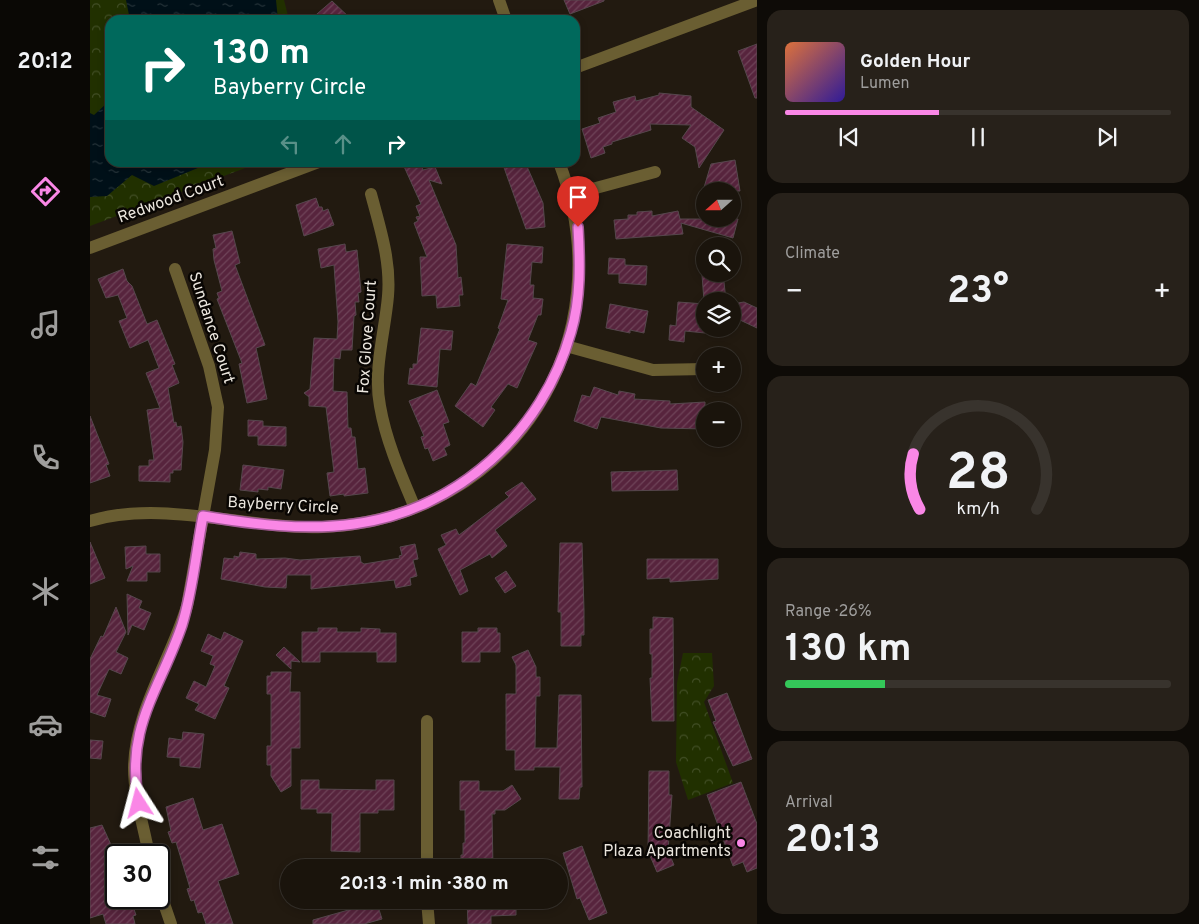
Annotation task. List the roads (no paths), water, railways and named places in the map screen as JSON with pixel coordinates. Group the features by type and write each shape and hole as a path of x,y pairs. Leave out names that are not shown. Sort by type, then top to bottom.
{"street":[{"path":"499,0 504,15"},
{"path":"580,66 756,0"},
{"name":"Redwood Court","path":"90,248 306,167"},
{"name":"Bayberry Circle","path":"90,521 125,515 203,516 278,525 322,527 379,519 415,508 453,489 484,467 509,444 530,419 547,392 572,332 579,290 580,258 578,227 561,167"},
{"path":"570,195 655,172"},
{"name":"Fox Glove Court","path":"371,194 386,249 389,270 388,295 378,368 379,405 390,446 415,508"},
{"name":"Sundance Court","path":"147,844 135,785 136,748 147,705 181,626 187,606 216,443 218,407 209,366 175,269"},
{"path":"566,346 653,370 696,369"},
{"path":"427,721 427,859"},
{"path":"166,909 171,924"},
{"path":"428,909 429,924"}],"water":[{"path":"126,0 276,0 278,15 129,15"},
{"path":"105,105 105,167 200,167 154,186 132,175 107,196 90,197 90,113 94,115"}],"place":[{"name":"Coachlight Plaza Apartments","path":"741,843"}]}
